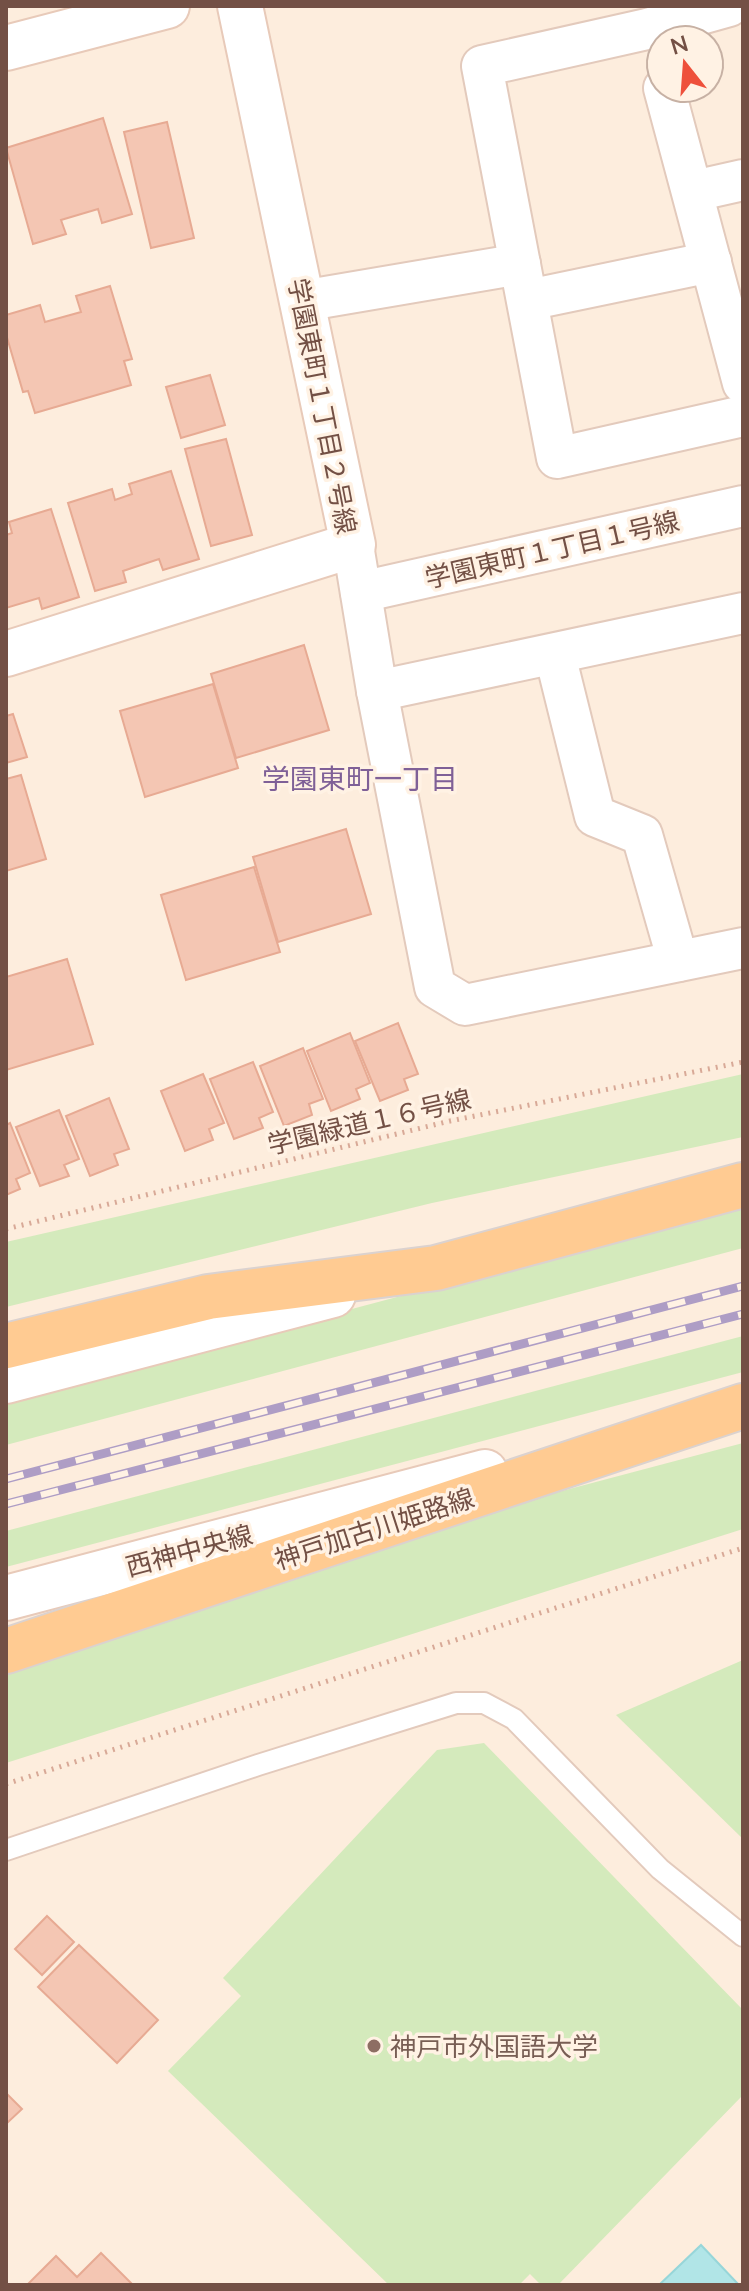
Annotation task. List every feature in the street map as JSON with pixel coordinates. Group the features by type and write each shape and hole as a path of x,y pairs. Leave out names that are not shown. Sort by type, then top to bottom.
{"main road":[{"path":"6,1346 208,1297 436,1268 743,1185"},
{"name":"神戸加古川姫路線","path":"6,1651 743,1405"}],"street":[{"path":"6,48 167,6"},
{"name":"学園東町１丁目２号線","path":"6,654 353,545 240,6"},
{"path":"665,24 729,6"},
{"path":"645,29 482,66 557,458 743,416"},
{"path":"669,104 743,383"},
{"path":"694,191 743,180"},
{"path":"302,301 711,262"},
{"name":"学園東町１丁目１号線","path":"361,592 743,506"},
{"path":"353,545 377,691 435,987 465,1005 743,948"},
{"path":"377,691 741,620"},
{"path":"555,655 595,816 642,835 678,961"},
{"path":"6,1381 436,1268"},
{"name":"西神中央線","path":"6,1598 743,1405"}],"lane":[{"path":"6,1850 258,1765 456,1703 484,1703 514,1719 660,1869 743,1936"}],"path":[{"name":"学園緑道１６号線","path":"6,1229 450,1121 743,1062"},
{"path":"6,1784 743,1548"}],"green space":[{"path":"743,1074 743,1137 432,1203 6,1307 6,1242"},
{"path":"743,1205 743,1248 6,1445 6,1401"},
{"path":"743,1336 743,1372 6,1567 6,1531"},
{"path":"743,1443 743,1529 6,1763 6,1672 509,1505"},
{"path":"743,1660 743,1839 616,1715"},
{"path":"484,1743 743,2010 743,2095 558,2285 541,2285 530,2274 519,2285 389,2285 168,2071 241,1996 223,1978 437,1750"}],"water":[{"path":"701,2245 739,2285 659,2285"}],"building":[{"path":"103,118 132,214 102,223 98,209 61,220 66,234 33,244 6,148"},
{"path":"167,122 194,238 151,248 124,132"},
{"path":"110,286 132,359 124,361 131,385 35,413 28,391 23,392 6,334 6,315 40,305 45,322 81,312 76,296"},
{"path":"210,375 225,425 181,438 166,387"},
{"path":"226,439 252,535 211,546 185,449"},
{"path":"171,471 199,559 163,570 159,559 123,571 126,582 95,591 68,503 112,489 115,500 132,494 129,484"},
{"path":"51,509 79,597 42,609 39,598 6,608 6,535 12,533 9,522"},
{"path":"304,645 329,730 236,758 211,674"},
{"path":"213,684 238,768 145,797 120,711"},
{"path":"13,714 27,757 6,763 6,716"},
{"path":"21,775 46,859 6,871 6,779"},
{"path":"346,829 371,914 278,942 253,857"},
{"path":"254,867 280,952 186,980 161,895"},
{"path":"67,959 93,1044 6,1070 6,977"},
{"path":"398,1023 418,1074 404,1079 408,1090 380,1101 355,1041"},
{"path":"350,1033 370,1083 356,1089 360,1099 331,1111 307,1051"},
{"path":"303,1048 323,1099 309,1104 312,1115 284,1126 260,1066"},
{"path":"253,1062 273,1112 259,1118 263,1128 234,1139 210,1079"},
{"path":"203,1074 224,1123 209,1129 213,1140 185,1151 161,1091"},
{"path":"109,1098 129,1149 114,1154 118,1165 90,1176 66,1116"},
{"path":"59,1110 79,1159 64,1165 69,1176 40,1186 16,1127"},
{"path":"10,1123 30,1173 16,1179 20,1189 6,1195 6,1125"},
{"path":"47,1916 74,1942 42,1975 15,1949"},
{"path":"79,1945 158,2020 117,2063 38,1987"},
{"path":"6,2093 22,2109 6,2124"},
{"path":"101,2253 133,2285 27,2285 56,2256 77,2277"}],"railway":[{"path":"6,1479 743,1286"},
{"path":"6,1504 743,1314"}],"place":[{"name":"神戸市外国語大学","path":"374,2046"}],"district":[{"name":"学園東町一丁目","path":"360,778"}]}
